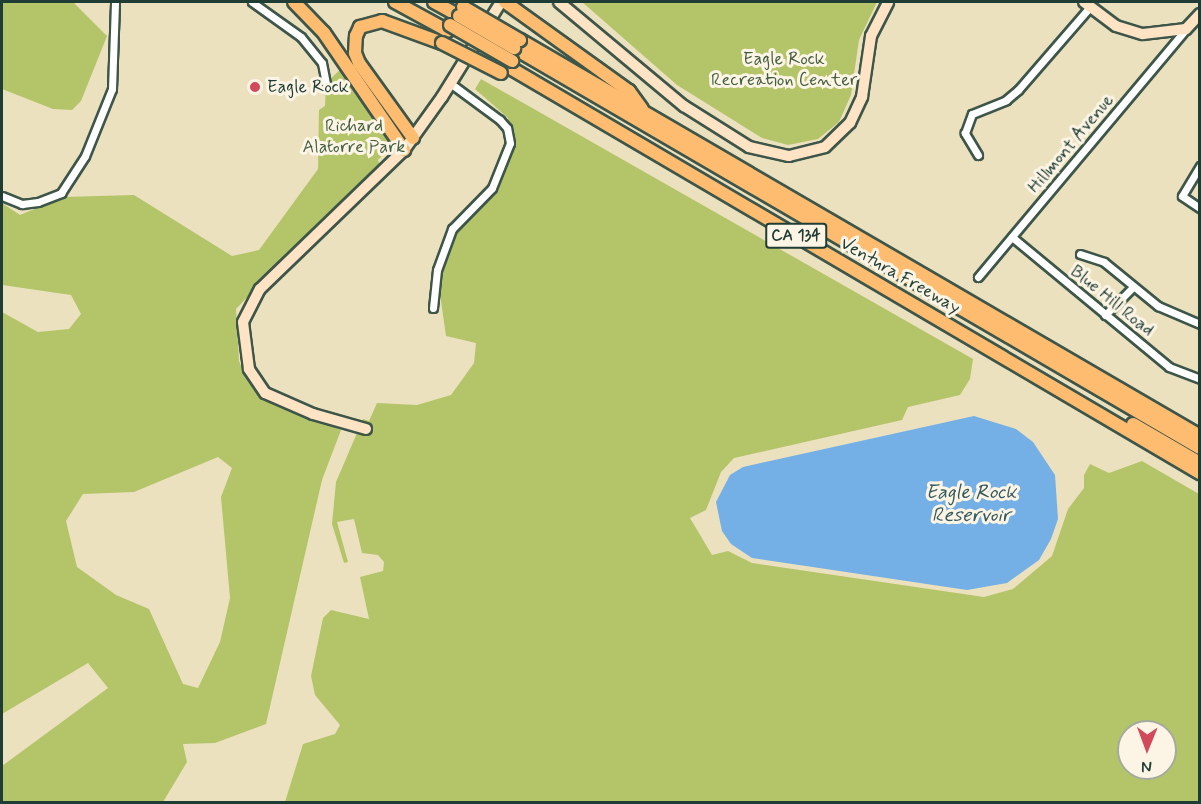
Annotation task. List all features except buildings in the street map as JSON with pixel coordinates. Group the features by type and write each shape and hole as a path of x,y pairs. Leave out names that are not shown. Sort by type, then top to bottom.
{"highway":[{"path":"294,2 324,33 404,150"},
{"name":"Ventura Freeway","path":"395,2 455,16 517,44 647,115 1147,412 1200,436"},
{"path":"410,2 455,16"},
{"path":"434,2 455,16"},
{"path":"505,2 629,91 647,115"},
{"name":"Ventura Freeway","path":"455,16 507,67 1086,402 1144,436 1200,473"},
{"path":"413,138 359,63 355,53 356,36 360,27 382,21 507,67 1086,402"},
{"path":"517,44 1079,372"},
{"path":"1147,412 1200,448"},
{"path":"1144,436 1200,462"}],"street":[{"path":"2,196 22,204 38,202 61,193 85,156 112,89 115,2"},
{"path":"252,2 302,37 321,63 326,82"},
{"path":"366,429 313,414 265,393 249,369 243,322 268,281 404,150 501,2"},
{"path":"559,2 684,106 749,147 789,156 825,147 850,123 862,97 871,36 888,2"},
{"path":"978,156 966,133 972,114 1006,100 1018,90 1087,4 1116,26 1136,33 1160,35 1186,29 1200,15"},
{"name":"Hillmont Avenue","path":"978,277 1186,29"},
{"path":"434,308 437,270 452,229 461,215 492,188 510,143 507,128 500,120 450,83"},
{"path":"1200,166 1182,195 1200,208"},
{"name":"Blue Hill Road","path":"1012,237 1169,367 1200,379"},
{"path":"1080,254 1104,262 1132,288 1158,306 1200,324"},
{"path":"1105,315 1132,288"}],"green space":[{"path":"2,2 73,2 107,36 81,101 72,110 53,109 2,89"},
{"name":"Eagle Rock Recreation Center","path":"582,2 877,2 859,40 851,95 839,122 818,139 788,145 762,138 677,85"},
{"name":"Richard Alatorre Park","path":"343,67 393,144 378,160 381,169 326,226 325,216 236,309 239,361 246,378 275,404 341,430 322,480 266,724 215,743 183,744 187,762 163,802 2,802 2,766 108,688 88,663 2,714 2,312 38,332 69,329 81,314 71,295 2,285 2,203 20,215 63,197 134,195 232,256 259,250 318,169 319,110 325,106 326,83","holes":["218,457 232,468 221,497 230,598 220,642 198,688 183,684 149,609 116,595 77,567 66,521 83,494 134,492"]},
{"path":"481,79 973,359 970,379 960,395 908,407 902,420 734,458 721,472 706,510 690,518 712,555 728,551 752,563 984,597 1013,589 1052,556 1068,509 1084,488 1084,475 1090,464 1109,473 1142,461 1199,494 1199,802 285,802 303,744 335,734 340,725 315,695 311,676 323,618 331,610 369,619 360,577 383,571 384,562 378,555 362,553 354,519 337,522 348,562 344,563 332,524 336,482 363,419 369,421 377,403 417,405 451,395 474,363 476,343 446,336 439,287 446,246 457,226 498,186 512,153 508,118 475,89"}],"water":[{"name":"Eagle Rock Reservoir","path":"974,416 1016,429 1033,442 1055,475 1058,519 1051,539 1039,560 1007,583 967,590 752,558 731,544 722,531 716,502 730,475 743,467"}],"place":[{"name":"Eagle Rock","path":"255,87"}]}
